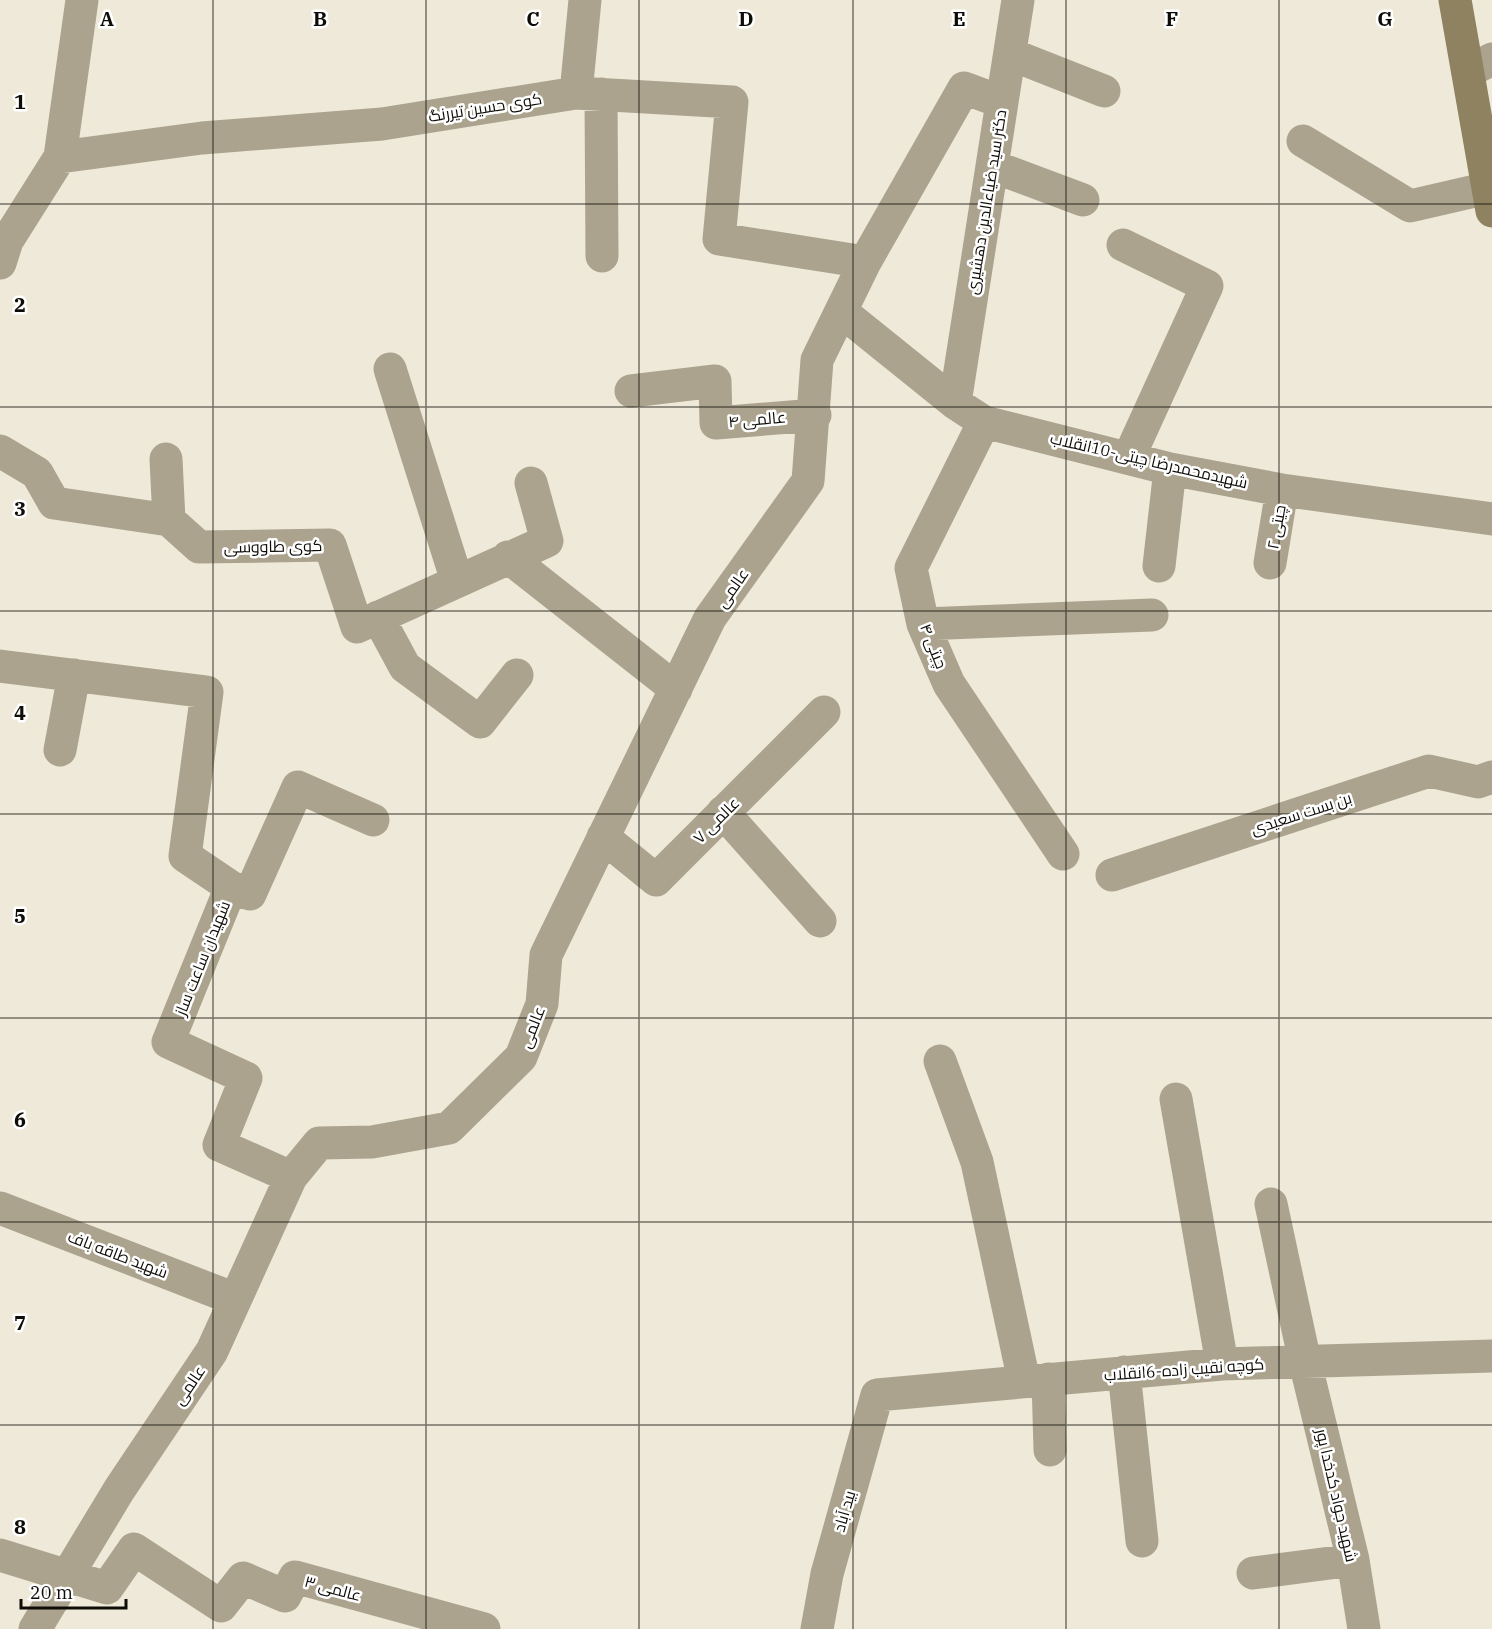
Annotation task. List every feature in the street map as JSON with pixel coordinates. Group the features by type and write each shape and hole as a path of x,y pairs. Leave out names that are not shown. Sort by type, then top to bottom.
{"main road":[{"path":"1455,0 1480,65 1490,199"}],"street":[{"path":"0,263 7,241 60,158 82,0"},
{"path":"585,0 589,94 602,256"},
{"name":"دکتر سید ضیاءالدین دهشیری","path":"955,404 1018,0"},
{"path":"1010,54 1104,91"},
{"path":"842,312 865,262 964,88 1002,102"},
{"name":"کوی حسین تیررنگ","path":"60,158 202,138 381,124 589,94 732,102 719,239 865,262"},
{"path":"1303,141 1410,207 1490,199"},
{"path":"992,166 1083,200"},
{"path":"1123,245 1207,286 1129,457"},
{"name":"شهیدمحمدرضا چیتی-10انقلاب","path":"842,312 955,404 984,422 1170,469 1282,490 1492,519"},
{"name":"عالمی","path":"35,1629 119,1490 212,1351 291,1178 319,1143 372,1142 449,1128 521,1057 542,1004 546,955 710,618 808,481 815,415 817,360 842,312"},
{"path":"390,369 457,581"},
{"name":"عالمی ۴","path":"631,390 715,381 716,423 815,415"},
{"name":"چیتی ۴","path":"984,422 911,568 923,624 949,684 1064,854"},
{"path":"0,451 37,473 54,503 169,520 166,459"},
{"path":"1159,566 1170,469"},
{"name":"کوی طاووسی","path":"169,520 198,547 330,545 357,627 508,557 548,541 531,483"},
{"name":"چیتی ۲","path":"1270,563 1282,490"},
{"path":"508,557 676,689"},
{"path":"923,624 1152,615"},
{"path":"378,617 405,667 480,722 517,675"},
{"name":"شهیدان ساعت ساز","path":"0,666 207,692 185,856 231,886 168,1042 246,1078 219,1145 291,1178"},
{"path":"60,750 74,675"},
{"name":"عالمی ۷","path":"603,837 656,880 824,712"},
{"name":"بن بست سعیدی","path":"1112,875 1429,771 1478,782 1492,777"},
{"path":"231,886 250,894 298,787 373,820"},
{"path":"723,812 820,921"},
{"path":"940,1061 977,1162 1036,1380 1050,1450"},
{"path":"1176,1099 1222,1364"},
{"name":"شهید جواد کدخدا پور","path":"1272,1204 1305,1362 1353,1560 1364,1629"},
{"name":"شهید طاقه باف","path":"0,1208 236,1299"},
{"name":"کوچه نقیب زاده-6انقلاب","path":"877,1395 1222,1364 1492,1356"},
{"path":"1124,1372 1142,1541"},
{"name":"بید آباد","path":"817,1629 827,1574 877,1395"},
{"name":"عالمی ۳","path":"67,1577 107,1588 134,1549 221,1606 243,1578 285,1596 295,1577 484,1629"},
{"path":"0,1555 67,1577"},
{"path":"1253,1573 1353,1560"}]}
